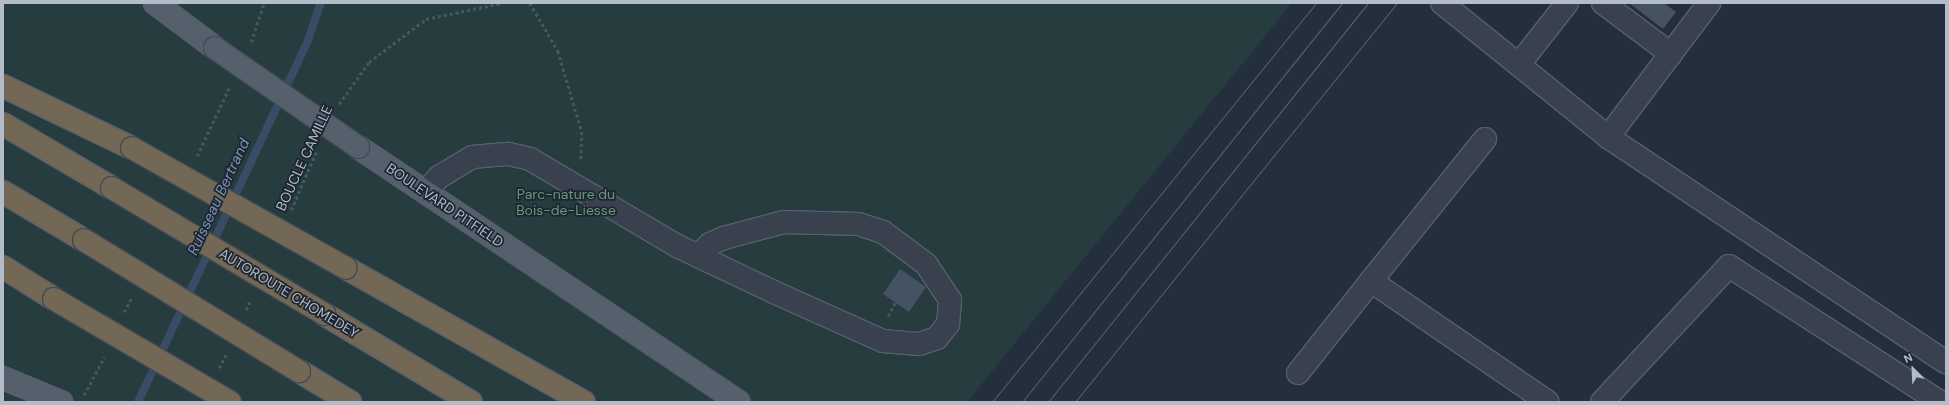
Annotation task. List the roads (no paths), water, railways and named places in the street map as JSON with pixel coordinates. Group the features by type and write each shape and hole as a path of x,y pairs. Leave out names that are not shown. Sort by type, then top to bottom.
{"highway":[{"path":"3,86 132,148 584,402"},
{"name":"AUTOROUTE CHOMEDEY","path":"3,124 472,402"},
{"path":"3,192 350,402"},
{"path":"3,267 54,299 230,402"}],"main road":[{"name":"BOULEVARD PITFIELD","path":"154,3 215,48 358,147 739,402"},
{"path":"3,378 61,402"}],"lane":[{"path":"1442,3 1520,63 1608,137 1946,362"},
{"path":"1520,63 1567,3"},
{"path":"1603,3 1671,54"},
{"path":"1608,137 1709,3"},
{"path":"1298,373 1485,139"},
{"path":"425,192 456,165 490,154 530,159 580,186 698,256 883,341 919,344 937,338 948,324 950,300 933,272 901,243 859,224 784,222 724,238 710,244 698,256"},
{"path":"1602,402 1730,266 1940,402"},
{"path":"1371,281 1548,402"}],"waterway":[{"name":"Ruisseau Bertrand","path":"138,402 308,40 321,3"}],"tram line":[{"path":"992,402 1316,3"},
{"path":"1022,402 1342,3"},
{"path":"1048,402 1368,3"},
{"path":"1075,402 1397,3"}],"park label":[{"name":"Parc-nature du Bois-de-Liesse","path":"566,202"}]}
